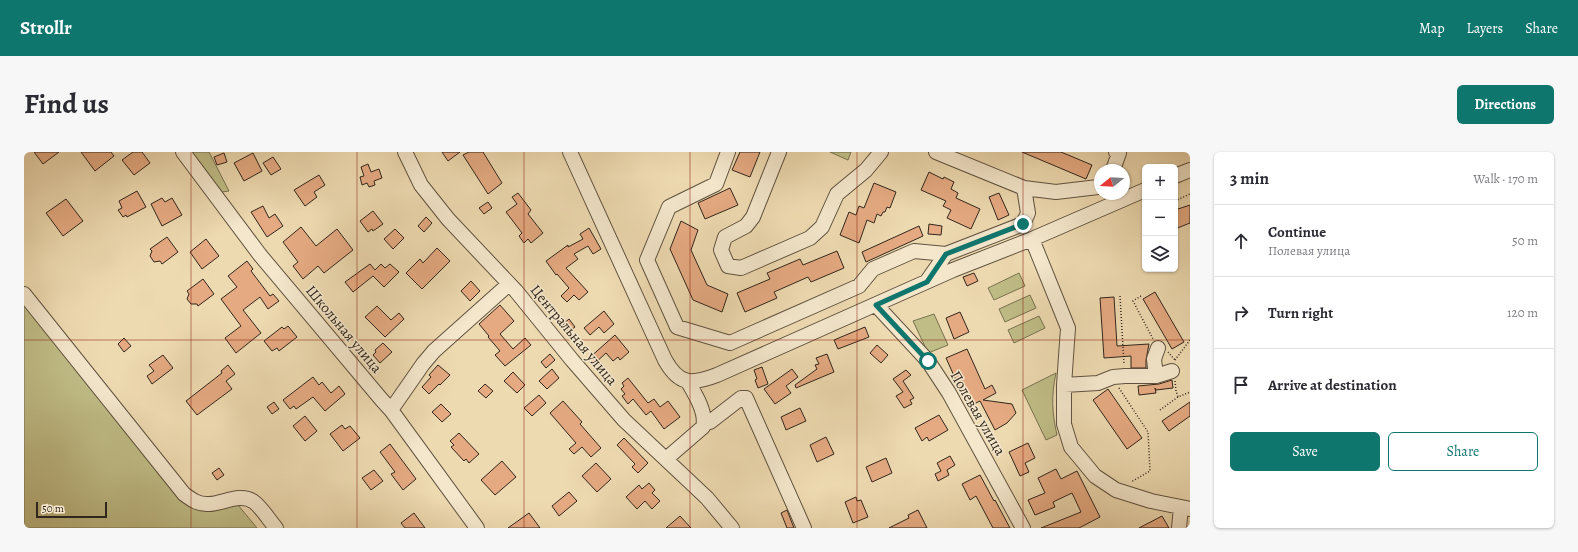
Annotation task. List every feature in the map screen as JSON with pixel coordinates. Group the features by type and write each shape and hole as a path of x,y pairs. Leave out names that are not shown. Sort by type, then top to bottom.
{"street":[{"name":"Школьная улица","path":"183,152 260,255 391,410 477,528"},
{"name":"Центральная улица","path":"405,152 421,185 432,201 509,284 619,414 707,498 732,528"},
{"path":"570,152 665,360 671,370 680,379 688,382 704,380 717,375 953,270 1032,239 1142,191"},
{"path":"728,152 716,184 669,207 647,260 677,328 730,343 859,286 873,269 914,251 946,254 1023,224 1028,212 1024,188"},
{"path":"779,152 753,217 746,226 725,237 721,250 728,266 741,268 810,238 822,227 837,194 866,170 881,152"},
{"path":"936,152 1024,188 1056,192 1094,187"},
{"path":"1115,164 1119,153 1116,152"},
{"path":"1178,175 1190,170"},
{"path":"1032,239 1068,328 1064,385 1064,424 1071,447 1095,476 1116,490 1151,501 1185,508 1179,528"},
{"path":"927,282 946,254"},
{"path":"391,410 423,364 434,351 509,284"},
{"path":"24,294 184,494 196,502 210,505 227,500 247,499 254,502 276,528"},
{"name":"Полевая улица","path":"876,305 928,361 949,393 1023,528"},
{"path":"1156,376 1154,359 1158,348"},
{"path":"1064,385 1098,383 1119,377 1156,376 1173,366"},
{"path":"666,459 703,427 705,421 695,394 688,382"},
{"path":"705,421 710,422 740,398 746,398 804,528"}],"path":[{"path":"1177,200 1190,194"},
{"path":"1116,490 1150,471 1148,432 1119,377 1120,296"},
{"path":"1141,296 1133,301 1158,348 1163,346 1173,366"},
{"path":"1160,410 1178,397 1190,392"}],"shaded area":[{"path":"191,152 209,152 229,191 222,192"},
{"path":"830,152 851,152 848,160"},
{"path":"1019,273 1025,286 994,300 988,288"},
{"path":"24,295 197,509 207,511 238,505 257,528 24,528"},
{"path":"1030,295 1036,308 1005,322 999,309"},
{"path":"934,314 948,345 928,353 913,321"},
{"path":"1039,316 1045,328 1014,343 1008,330"},
{"path":"1056,373 1053,389 1053,404 1057,435 1046,440 1022,390"}],"building":[{"path":"34,152 59,152 43,164"},
{"path":"81,152 111,152 114,156 95,171"},
{"path":"133,152 142,152 150,163 134,175 122,160"},
{"path":"442,152 460,152 448,161"},
{"path":"469,152 483,152 502,183 488,194 463,155"},
{"path":"740,152 760,152 750,177 732,170"},
{"path":"1022,152 1061,152 1092,165 1086,179"},
{"path":"224,153 227,162 217,165 214,157"},
{"path":"253,153 262,171 244,181 234,163"},
{"path":"273,157 281,169 271,175 263,163"},
{"path":"368,164 371,172 379,169 382,178 374,181 375,185 369,187 367,183 362,185 360,177 364,176 361,167"},
{"path":"929,172 943,179 944,177 954,182 951,189 958,193 956,198 980,209 971,229 947,218 951,210 943,206 946,201 921,190"},
{"path":"319,175 325,185 314,192 317,197 305,206 294,190"},
{"path":"874,183 896,192 890,208 887,207 881,216 877,214 874,223 867,220 859,243 840,235 849,212 856,215 859,206 864,208"},
{"path":"730,188 738,205 705,219 698,203"},
{"path":"137,191 146,207 127,217 126,215 123,217 118,210 122,208 119,201"},
{"path":"518,193 531,210 528,214 543,233 531,243 528,239 524,243 519,236 522,233 506,212 517,204 512,197"},
{"path":"999,193 1009,215 998,220 989,197"},
{"path":"162,198 165,202 172,198 182,215 162,226 151,204"},
{"path":"66,199 83,221 63,236 46,213"},
{"path":"488,202 492,208 484,214 479,208"},
{"path":"1190,205 1190,223 1178,228 1178,209"},
{"path":"263,206 269,218 275,214 283,226 267,237 251,212"},
{"path":"373,211 383,224 373,231 372,229 368,232 360,221"},
{"path":"426,217 432,223 424,232 418,226"},
{"path":"681,221 698,230 691,250 707,285 728,294 722,312 693,300 670,249"},
{"path":"929,224 942,226 941,235 928,234"},
{"path":"919,226 923,236 866,262 862,252"},
{"path":"301,227 316,246 337,229 353,250 324,273 318,266 303,279 293,266 298,262 283,242"},
{"path":"589,228 601,249 593,254 588,246 574,254 578,259 566,268 588,292 579,300 574,295 567,302 561,296 569,288 557,274 556,275 546,261 568,245 568,247 583,239 580,234"},
{"path":"395,229 404,238 393,249 384,239"},
{"path":"167,237 178,252 162,264 160,261 154,262 150,256 152,251 150,249"},
{"path":"206,239 219,256 202,269 190,252"},
{"path":"437,248 450,261 422,289 406,273 420,259 423,263"},
{"path":"837,251 844,268 811,282 808,277 774,292 777,298 745,312 737,293 770,279 767,273 800,259 803,265"},
{"path":"247,261 253,269 251,271 270,296 273,294 279,301 268,309 260,297 243,310 261,333 236,353 225,338 241,326 221,299 237,287 228,276"},
{"path":"370,264 375,270 381,264 385,268 390,264 399,272 384,287 373,276 353,292 345,282"},
{"path":"974,273 978,281 967,286 963,277"},
{"path":"203,279 214,294 198,306 197,304 191,304 187,299 189,294 187,291"},
{"path":"471,281 480,291 470,301 461,291"},
{"path":"1155,292 1184,342 1172,349 1143,299"},
{"path":"1114,297 1117,346 1149,344 1146,368 1131,368 1131,356 1104,358 1100,298"},
{"path":"500,305 514,321 500,334 513,349 525,338 531,345 505,366 495,355 500,351 479,324"},
{"path":"377,306 391,320 399,313 404,319 385,337 365,317"},
{"path":"604,311 614,324 604,333 599,327 590,335 584,328"},
{"path":"960,312 969,332 954,339 946,318"},
{"path":"569,319 575,327 568,332 563,324"},
{"path":"288,326 297,337 279,351 277,348 272,351 264,341 282,327 284,329"},
{"path":"865,327 869,337 838,349 834,340"},
{"path":"615,335 629,352 620,360 618,357 613,361 606,353 593,365 588,359"},
{"path":"124,338 131,346 124,352 118,344"},
{"path":"383,343 392,352 380,363 373,355 376,352 375,350"},
{"path":"877,345 888,355 881,363 870,353"},
{"path":"967,349 985,389 992,385 996,393 983,400 1012,404 1016,413 1007,423 995,430 980,401 968,407 946,358"},
{"path":"550,354 555,360 546,368 541,362"},
{"path":"827,354 834,372 796,388 795,385 817,369 815,365 819,364 816,358"},
{"path":"163,355 173,368 152,384 147,376 154,371 149,365"},
{"path":"228,365 235,374 226,381 232,389 197,415 186,401 222,373 221,371"},
{"path":"438,365 450,375 429,394 422,387 431,377 429,375"},
{"path":"762,367 768,384 758,388 754,370"},
{"path":"552,369 559,378 547,389 539,381"},
{"path":"792,369 798,377 786,386 791,393 775,404 764,389"},
{"path":"906,370 911,375 903,381 914,398 910,400 912,404 904,408 896,396 903,392 893,379"},
{"path":"513,372 525,385 517,393 504,381"},
{"path":"313,377 319,385 322,382 331,393 339,386 345,394 325,411 313,397 296,409 294,406 290,409 283,400"},
{"path":"628,378 648,403 654,399 660,407 668,401 680,417 664,429 651,411 646,415 633,399 628,404 622,396 625,394 621,389 624,386 622,383"},
{"path":"1172,380 1173,388 1156,390 1155,388 1156,393 1139,395 1138,386 1159,384"},
{"path":"485,384 493,391 486,398 478,391"},
{"path":"1108,389 1142,438 1127,449 1093,400"},
{"path":"539,395 546,403 532,416 524,408"},
{"path":"563,401 582,422 580,424 601,448 591,457 582,447 574,454 569,449 576,443 550,413"},
{"path":"274,402 279,409 272,414 267,407"},
{"path":"1190,402 1190,416 1169,431 1162,421"},
{"path":"441,404 451,414 442,422 432,412"},
{"path":"800,408 806,421 786,430 781,417"},
{"path":"939,415 948,430 929,441 927,437 922,441 915,428"},
{"path":"305,416 317,431 305,441 293,426"},
{"path":"342,425 345,429 350,426 360,438 343,451 330,434"},
{"path":"459,433 479,454 469,463 466,459 464,461 451,447 454,445 450,441"},
{"path":"826,437 834,454 817,462 810,445"},
{"path":"624,438 648,463 638,473 632,467 635,464 617,445"},
{"path":"1028,443 1035,458 1025,463 1029,472 1020,476 1009,452"},
{"path":"390,444 416,479 403,490 391,474 395,472 380,452"},
{"path":"950,456 955,465 947,470 949,475 938,481 935,474 941,471 937,463"},
{"path":"886,458 892,473 872,482 866,467"},
{"path":"502,461 516,477 495,495 481,480"},
{"path":"596,463 611,479 597,492 582,476"},
{"path":"219,468 224,475 217,480 212,473"},
{"path":"1056,469 1061,479 1077,471 1100,517 1079,528 1041,528 1081,512 1072,493 1053,502 1055,507 1035,515 1028,500 1045,493 1038,478"},
{"path":"374,470 383,481 371,490 362,478"},
{"path":"980,475 1010,528 993,528 976,496 970,500 962,484"},
{"path":"649,483 655,490 652,493 660,501 652,509 645,501 637,509 626,497 639,485 642,489"},
{"path":"569,492 577,501 559,516 552,506"},
{"path":"856,497 857,501 861,500 868,517 853,523 845,502"},
{"path":"787,510 794,528 787,528 781,513"},
{"path":"918,510 927,528 889,528 909,518 908,515"},
{"path":"414,513 425,528 405,528 401,523"},
{"path":"529,513 540,528 508,528"},
{"path":"680,516 691,528 666,528"},
{"path":"1162,516 1169,528 1139,528"}],"route":[{"path":"928,361 876,305 927,282 946,254 1023,224"}]}
